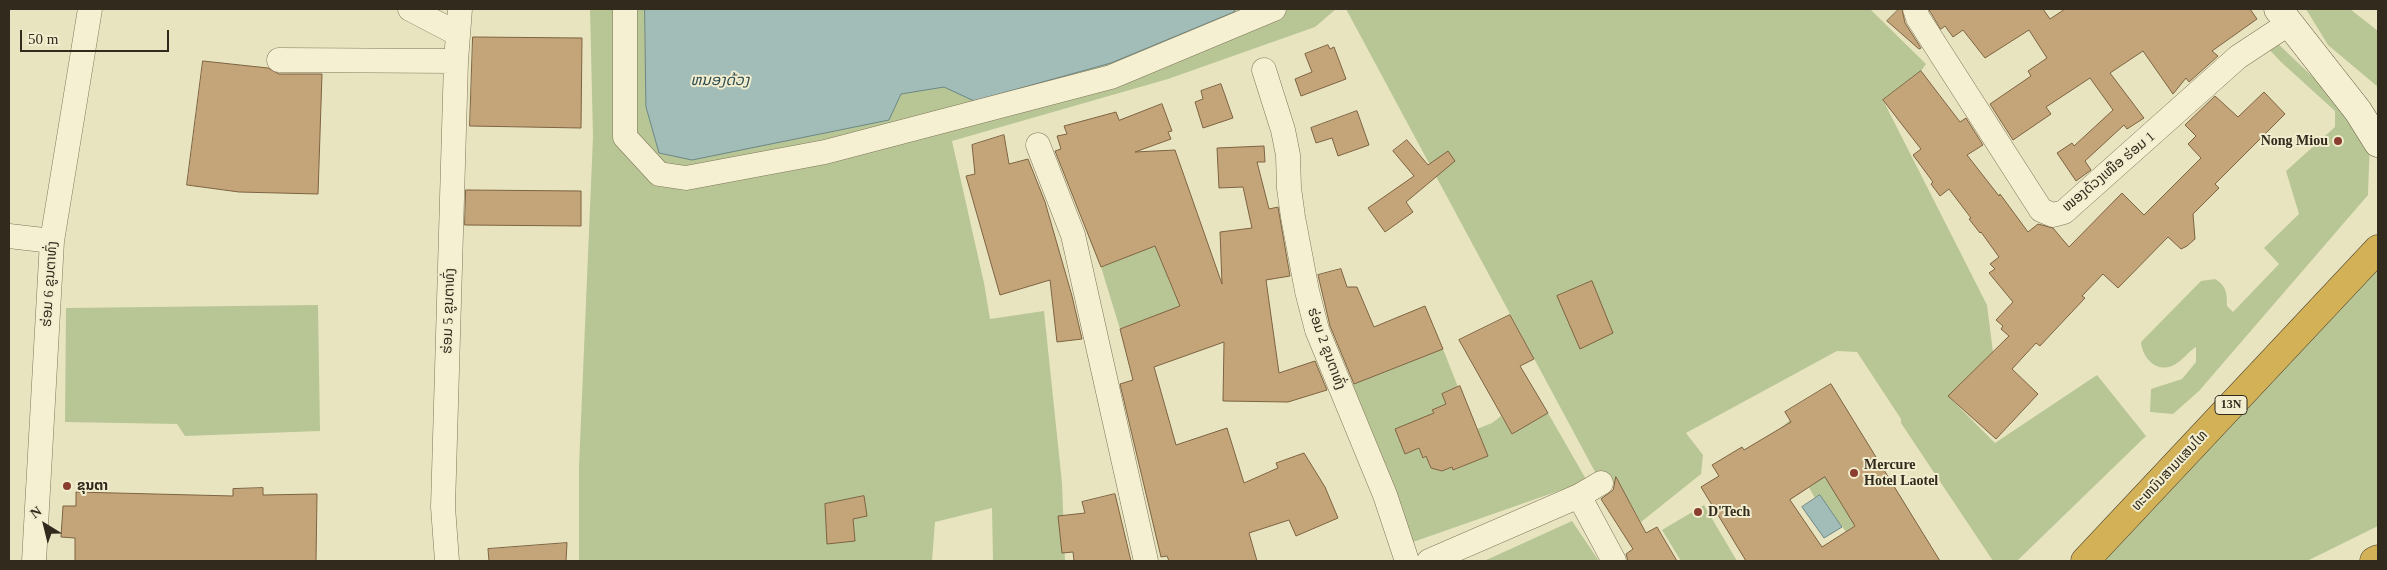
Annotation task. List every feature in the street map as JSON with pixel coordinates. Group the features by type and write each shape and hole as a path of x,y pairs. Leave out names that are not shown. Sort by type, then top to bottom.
{"highway":[{"name":"ທະຫນົນສາມແສນໄທ","path":"2085,561 2378,249"},
{"path":"2374,561 2378,559"}],"main road":[{"path":"2283,16 2358,111 2378,143"},
{"path":"2318,59 2368,99 2378,104"}],"street":[{"name":"ຮ່ອມ 6 ຂູນຕາທົ່ງ","path":"34,561 52,241 80,60 90,9"},
{"path":"410,9 458,34"},
{"name":"ຮ່ອມ 5 ຂູນຕາທົ່ງ","path":"446,561 443,507 456,61 460,9"},
{"path":"625,9 625,137 659,174 686,178 826,152 1112,77 1274,9"},
{"name":"ໜອງດ້ວງເໜືອ ຮ່ອມ 1","path":"1915,9 1918,18 2041,210 2053,215 2064,212 2283,16"},
{"path":"278,60 456,61"},
{"name":"ຮ່ອມ 2 ຂູນຕາທົ່ງ","path":"1264,70 1285,139 1293,217 1307,291 1317,330 1385,495 1407,561"},
{"path":"1038,145 1073,235 1146,561"},
{"path":"9,236 52,241"},
{"path":"1429,561 1579,496 1601,484"},
{"path":"1579,496 1614,561"}],"green space":[{"path":"590,9 1336,9 1315,27 1168,79 952,141 984,283 990,319 1044,311 1062,483 1065,561 993,561 992,508 935,522 932,561 579,561 579,466 593,137"},
{"path":"1346,9 1870,9 1926,64 1921,71 1883,100 1987,305 1993,352 1948,396 1995,443 2097,375 2146,436 2017,561 1993,561 1901,423 1901,419 1857,352 1837,351 1686,433 1703,455 1701,474 1641,522 1619,483 1601,483"},
{"path":"2306,9 2350,9 2378,31 2378,87 2328,45"},
{"path":"2274,40 2354,116 2370,138 2368,195 2199,391 2173,414 2150,412 2151,389 2182,379 2196,362 2196,347 2174,365 2162,367 2156,366 2147,359 2141,342 2201,281 2215,279 2222,284 2226,294 2227,306 2233,312 2279,264 2264,248 2299,214 2286,171 2335,127 2335,111 2265,45"},
{"path":"1155,246 1180,306 1120,329 1101,267"},
{"path":"2378,247 2378,526 2307,561 2102,561"},
{"path":"318,305 320,431 185,436 177,424 65,422 66,308"},
{"path":"1443,349 1458,387 1442,394 1446,404 1433,410 1434,413 1405,454 1419,448 1423,458 1426,456 1431,468 1442,471 1452,467 1454,470 1488,456 1477,429 1492,423 1501,416 1512,434 1548,413 1587,481 1413,542 1346,387"},
{"path":"1790,420 1855,525 1846,532 1820,495 1815,498 1807,484 1812,479 1781,428"},
{"path":"1704,505 1737,561 1681,561 1662,530"},
{"path":"1572,521 1599,561 1484,561"}],"water":[{"name":"ຫນອງດ້ວງ","path":"645,9 1235,9 1234,12 1111,63 974,101 944,87 901,94 889,120 692,160 659,153 646,107"},
{"path":"1820,495 1842,527 1824,538 1802,507"}],"building":[{"path":"1899,9 1902,9 1905,23 1921,48 1919,49 1887,21"},
{"path":"1929,9 2043,9 2050,19 2065,9 2250,9 2257,19 2212,51 2218,56 2189,82 2186,78 2173,94 2143,51 2110,73 2144,118 2127,129 2124,125 2085,161 2091,170 2076,181 2057,153 2072,143 2074,146 2113,110 2090,78 2046,107 2051,114 2013,140 1990,104 2031,76 2028,71 2047,58 2029,30 1985,58 1963,30 1953,37 1945,26 1941,29"},
{"path":"473,37 582,38 581,128 470,126"},
{"path":"1328,45 1330,49 1334,47 1346,79 1301,96 1295,79 1312,72 1305,54"},
{"path":"203,61 268,68 279,74 322,74 318,194 239,192 187,185"},
{"path":"1921,71 1960,122 1966,118 1983,145 1967,155 1999,196 2000,194 2028,232 2038,224 2053,228 2069,247 2122,193 2144,215 2201,158 2188,144 2196,136 2185,125 2215,96 2238,117 2264,92 2285,114 2215,184 2219,188 2193,214 2195,239 2181,249 2168,237 2118,288 2103,274 2082,296 2085,298 2040,346 2036,343 2012,369 2038,394 1996,439 1948,396 2009,336 2001,329 2003,326 1996,320 2013,302 1989,273 1995,269 1990,264 1999,257 1969,219 1971,218 1949,189 1940,196 1931,184 1933,182 1913,155 1921,149 1883,100"},
{"path":"1221,84 1233,118 1203,128 1195,102 1203,99 1201,91"},
{"path":"1162,104 1172,131 1168,132 1171,139 1135,152 1175,150 1222,284 1220,232 1252,228 1243,187 1219,188 1217,148 1264,146 1265,162 1257,162 1269,209 1278,207 1290,276 1266,280 1279,373 1315,361 1327,390 1288,402 1223,401 1224,342 1154,367 1176,445 1227,428 1244,483 1278,468 1276,463 1304,453 1325,487 1338,518 1296,536 1289,520 1249,533 1257,561 1169,561 1167,556 1161,557 1120,384 1133,380 1120,329 1180,306 1155,246 1101,267 1055,151 1061,149 1057,136 1067,134 1064,126 1116,112 1119,120"},
{"path":"1357,111 1369,145 1338,156 1332,138 1316,143 1311,128"},
{"path":"1004,135 1009,164 1028,159 1045,202 1072,296 1082,339 1057,342 1050,280 1000,295 966,176 975,174 972,145"},
{"path":"1407,140 1428,165 1448,151 1455,161 1406,202 1413,212 1385,232 1368,208 1414,176 1393,151"},
{"path":"466,190 581,191 581,226 465,225"},
{"path":"1341,269 1347,287 1357,287 1374,327 1425,306 1443,349 1354,384 1330,326 1318,275"},
{"path":"1592,281 1613,333 1580,349 1557,296"},
{"path":"1510,315 1534,359 1520,366 1548,413 1512,434 1459,340"},
{"path":"1831,384 1940,561 1746,561 1701,487 1719,476 1712,465 1742,447 1744,450 1791,422 1785,412","holes":["1825,477 1855,526 1822,547 1790,500"]},
{"path":"1460,386 1488,456 1453,470 1452,467 1442,471 1431,468 1426,456 1423,458 1419,448 1405,454 1395,429 1434,413 1432,410 1446,404 1442,394"},
{"path":"1616,477 1646,533 1657,527 1677,561 1628,561 1626,554 1633,549 1601,499 1613,490"},
{"path":"263,488 263,495 317,494 316,561 75,561 75,538 61,537 63,506 76,506 76,492 233,496 233,489"},
{"path":"1115,494 1131,561 1074,561 1073,552 1062,553 1058,516 1085,513 1082,502"},
{"path":"864,496 867,516 853,519 855,541 827,544 825,504"},
{"path":"567,543 566,561 489,561 488,549"}],"place":[{"name":"Nong Miou","path":"2338,141"},
{"name":"Mercure Hotel Laotel","path":"1854,473"},
{"name":"ຂຸນຕາ","path":"67,486"},
{"name":"D'Tech","path":"1698,512"}]}
